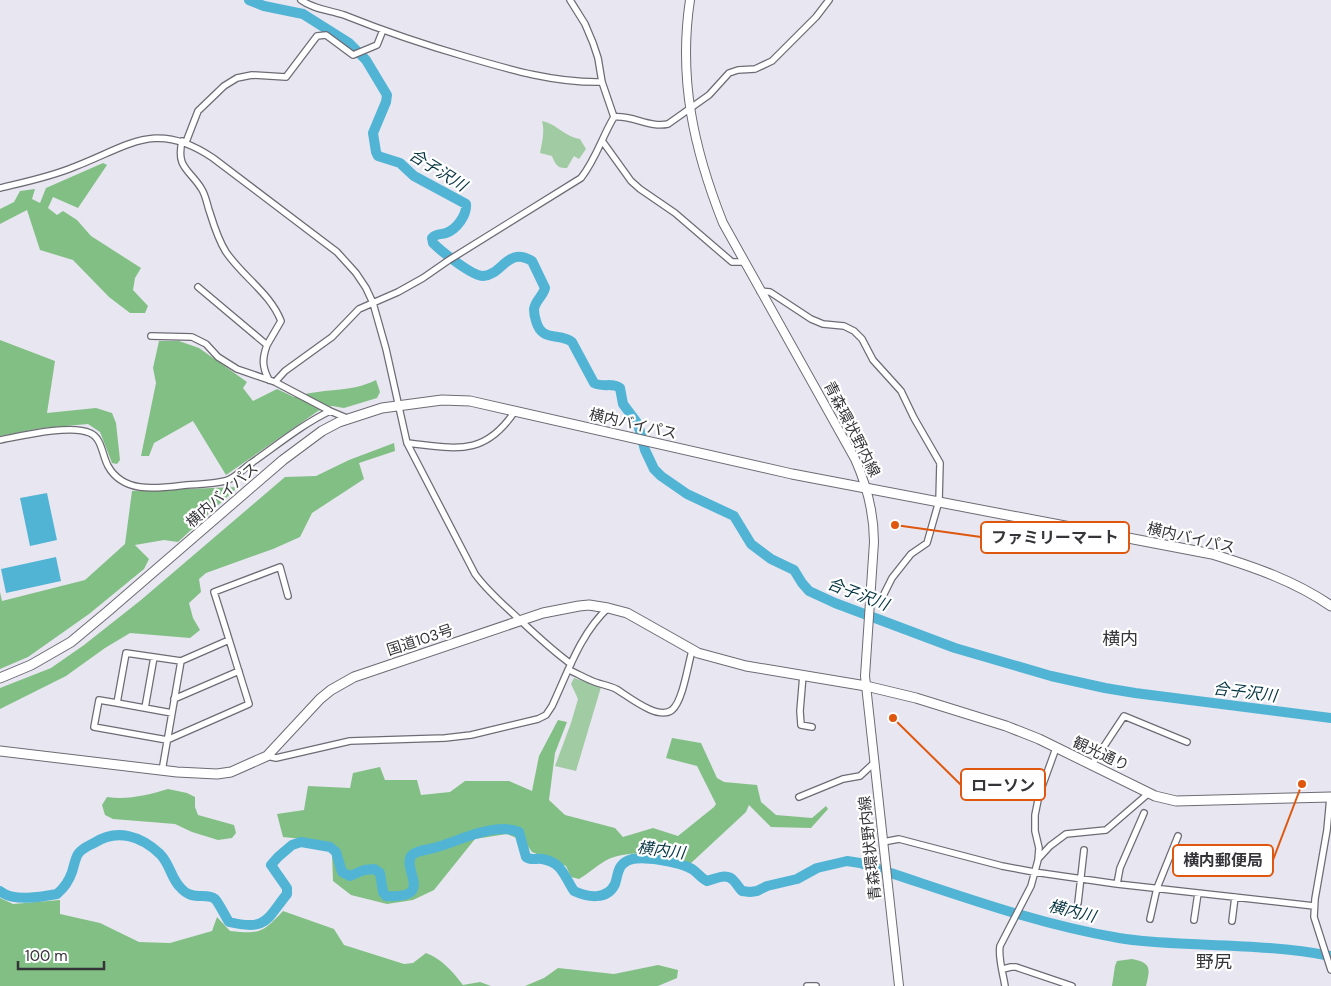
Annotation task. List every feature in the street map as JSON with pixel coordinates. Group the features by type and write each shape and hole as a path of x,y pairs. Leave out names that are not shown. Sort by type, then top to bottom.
{"highway":[{"name":"横内バイパス","path":"0,678 31,665 71,642 283,460 322,431 339,422 382,408 442,400 470,401 657,445 868,489 1212,554 1270,573 1305,590 1331,606"},
{"name":"国道103号","path":"0,751 162,770 224,773 245,767 267,756 320,699 339,684 354,677 520,620 564,607 589,605 627,613 692,651 746,666 866,686"},
{"name":"観光通り","path":"866,686 958,710 1031,736 1164,799 1176,801 1330,797"}],"main road":[{"name":"青森環状野内線","path":"690,0 686,60 690,108 705,175 723,223 855,459 868,489 874,523 866,686 899,986"}],"street":[{"path":"301,0 308,6 332,11 383,30 524,74 577,81 602,82"},
{"path":"275,382 285,371 332,337 359,310 423,278 456,255 581,178 603,142 614,117 602,82 593,43 570,0"},
{"path":"614,117 628,117 651,125 660,126 668,124 709,95 729,73 755,68 772,61 816,17 828,0"},
{"path":"269,380 264,372 262,357 266,345 281,321 259,288 226,252 201,188 187,171 180,159 179,152 198,111 224,86 237,78 252,75 286,77 317,36 326,35 354,55 377,45 383,30"},
{"path":"0,188 57,174 118,147 149,138 184,142 213,158 337,252 356,273 373,303 386,349 407,443 483,586 570,667 590,680 615,689 649,709 669,712 673,709 678,701 692,651"},
{"path":"603,142 631,181 640,189 674,213 732,262 744,262"},
{"path":"198,287 266,345"},
{"path":"760,292 770,292 811,319 823,324 834,324 854,330 862,339 872,360 902,391 914,418 940,463 939,501 927,543 911,554 892,578 880,602 870,606"},
{"path":"151,336 192,337 206,344 218,357 237,369 275,382 330,412 349,419"},
{"path":"407,443 451,449 479,444 507,423 515,411"},
{"path":"0,440 60,430 82,430 92,433 98,440 108,465 116,477 136,487 147,489 228,481 318,416 330,412"},
{"path":"172,713 99,700 94,727 167,740 249,704 214,592 280,567 288,596"},
{"path":"267,756 276,758 350,741 445,738 471,735 538,719 546,715 552,706 586,633 598,616 608,608"},
{"path":"117,703 126,652 181,661 229,640"},
{"path":"145,708 154,657"},
{"path":"162,770 181,661"},
{"path":"174,699 239,671"},
{"path":"803,675 800,711 801,726 812,727"},
{"path":"1092,766 1124,716 1187,742"},
{"path":"1005,986 999,956 1000,946 1025,901 1031,886 1039,848 1035,831 1035,815 1039,795 1056,748"},
{"path":"799,797 843,779 860,776 874,763"},
{"path":"1038,860 1050,846 1066,834 1106,830 1149,793"},
{"path":"1330,797 1314,917 1331,970"},
{"path":"1117,884 1120,868 1144,813"},
{"path":"1150,919 1156,888 1178,836"},
{"path":"883,842 899,839 1002,866 1081,879 1314,906"},
{"path":"1078,903 1084,850"},
{"path":"1194,920 1198,893"},
{"path":"1232,921 1235,897"},
{"path":"1003,969 1016,967 1072,986"},
{"path":"807,986 816,986"}],"green space":[{"path":"542,121 570,136 580,139 586,149 579,159 574,156 567,168 555,163 552,156 540,153 543,133"},
{"path":"103,163 107,165 78,208 53,197 48,208 57,215 63,211 77,220 91,236 141,268 135,278 133,290 148,306 145,313 130,313 109,297 73,260 40,250 27,210 0,224 0,209 14,202 20,191 35,189 32,199 40,203 46,188"},
{"path":"0,340 55,361 47,413 96,408 112,413 116,423 120,460 117,464 112,463 100,432 88,424 42,428 0,436"},
{"path":"159,341 179,341 199,348 247,382 243,388 253,401 277,389 294,397 314,392 356,387 376,380 380,392 377,398 344,408 332,406 318,411 226,475 193,421 154,443 149,456 141,456 156,383 153,368"},
{"path":"394,443 395,451 359,463 364,479 312,513 300,537 273,549 206,573 199,579 201,592 189,603 193,618 200,630 190,638 130,633 66,676 0,709 0,688 51,668 84,645 141,600 285,477 316,476 349,460"},
{"path":"238,487 178,542 164,540 135,545 149,559 144,569 89,614 28,657 0,669 0,592 2,601 85,580 125,544 132,491"},
{"path":"574,678 601,687 576,771 555,766 578,699 571,684"},
{"path":"558,720 567,722 555,753 549,800 565,815 615,828 623,837 653,828 678,836 716,804 697,766 666,758 672,738 701,743 717,778 724,782 757,785 761,802 776,815 812,818 826,806 828,809 811,828 771,827 749,805 746,812 690,864 659,855 625,855 605,861 579,879 571,877 566,866 532,852 524,841 507,834 475,839 434,890 413,900 387,904 351,895 333,881 332,853 322,841 283,837 277,814 304,810 308,786 350,788 353,773 380,767 385,780 417,780 421,795 450,792 465,781 509,781 532,791 539,756"},
{"path":"168,789 187,793 195,797 195,807 198,815 234,825 236,833 232,838 218,840 192,832 175,824 113,819 105,815 102,805 107,797 123,798"},
{"path":"0,898 13,904 60,900 60,914 100,923 139,942 170,943 212,931 217,917 230,931 255,932 265,928 283,911 334,929 344,945 404,964 413,963 426,953 442,962 463,985 480,982 491,986 0,986"},
{"path":"1132,959 1143,963 1148,968 1146,986 1112,986 1117,961"},
{"path":"658,965 678,970 677,978 658,986 525,986 544,978 558,968 614,974"}],"water":[{"path":"47,493 57,540 30,546 20,498"},
{"path":"56,557 61,581 6,593 1,569"}],"waterway":[{"name":"合子沢川","path":"249,0 264,6 303,14 349,43 366,60 387,95 373,133 378,156 400,163 414,176 466,204 465,213 457,225 446,233 434,236 432,238 433,243 464,268 483,276 496,271 506,262 517,257 524,257 532,261 545,288 534,309 539,328 547,335 567,339 572,342 594,383 614,385 620,388 623,404 638,424 645,450 654,469 687,494 734,516 751,544 771,559 794,570 809,591 835,603 955,648 1051,676 1135,693 1331,718"},
{"name":"横内川","path":"0,891 12,897 20,898 57,894 68,881 81,850 103,838 120,835 128,836 145,843 160,854 174,879 185,892 194,896 211,897 218,903 229,922 251,925 259,924 269,917 287,894 287,888 271,865 292,845 301,842 330,847 336,852 342,872 350,876 364,870 374,869 380,873 383,892 386,896 401,896 410,893 413,888 414,882 410,861 414,853 477,833 506,829 519,832 526,857 554,863 562,870 574,891 591,896 607,893 615,884 621,866 627,861 640,858 678,864 692,869 707,881 728,877 742,891 750,892 797,879 817,868 847,861 860,863 1020,915 1086,932 1146,941 1261,947 1331,956"}],"place":[{"name":"ファミリーマート","path":"895,525"},
{"name":"ローソン","path":"893,718"},
{"name":"横内郵便局","path":"1302,784"}],"district":[{"name":"横内","path":"1120,639"},
{"name":"野尻","path":"1214,962"}]}
